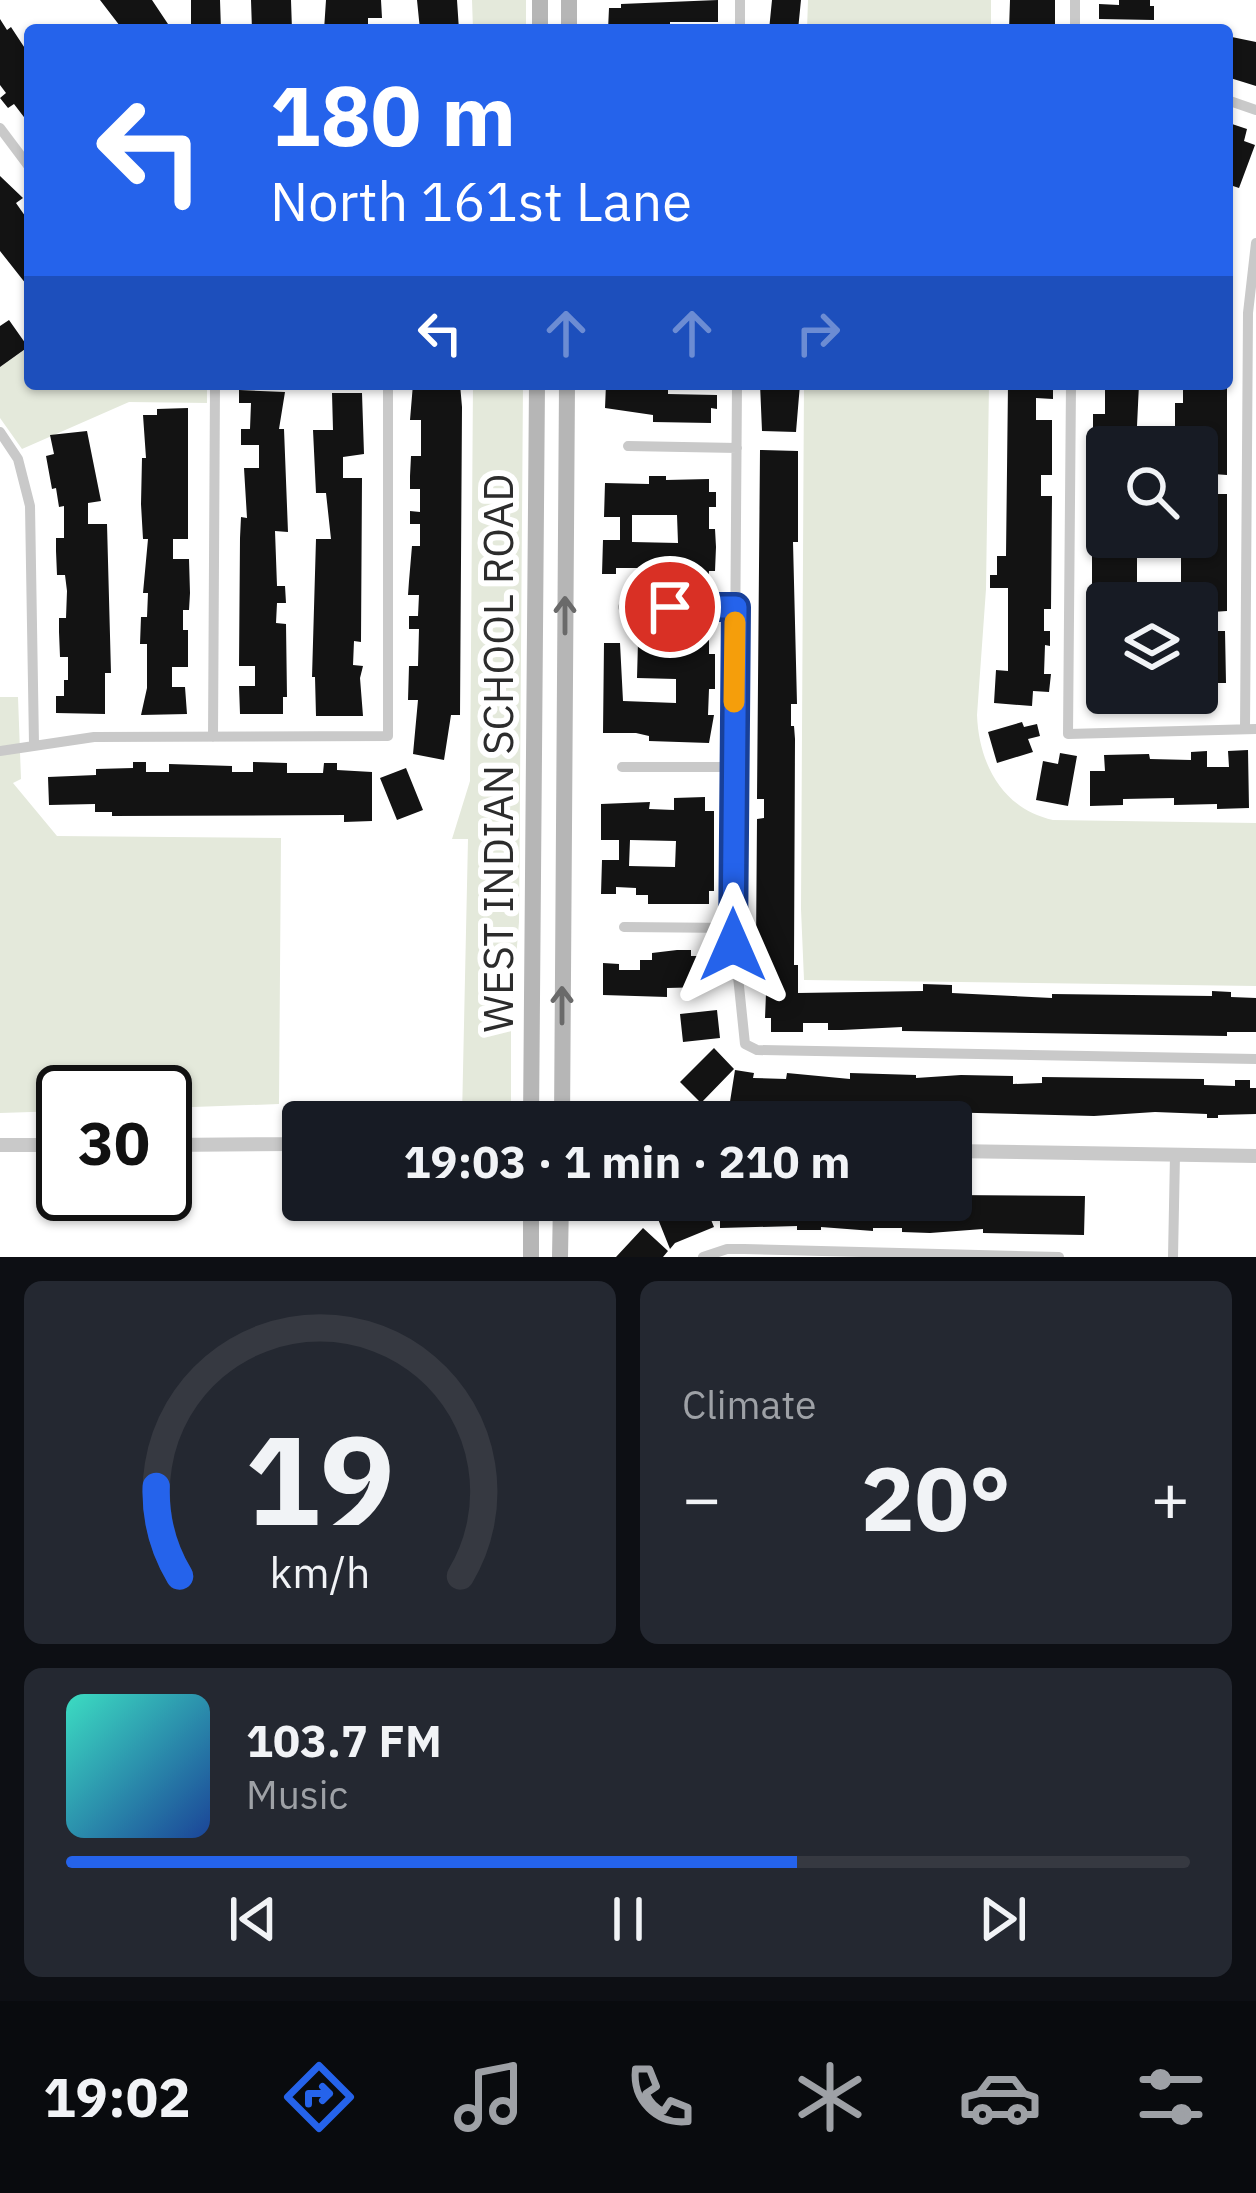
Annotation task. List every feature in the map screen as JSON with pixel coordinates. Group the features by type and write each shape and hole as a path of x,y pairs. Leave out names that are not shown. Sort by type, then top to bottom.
{"main road":[{"name":"WEST INDIAN SCHOOL ROAD","path":"531,1101 537,390"},
{"name":"WEST INDIAN SCHOOL ROAD","path":"562,1101 567,390"},
{"path":"531,1221 531,1257"},
{"path":"560,1257 561,1221"}],"street":[{"path":"0,128 24,160"},
{"path":"1071,390 1068,734 1251,729 1248,314 1256,243"},
{"path":"214,737 215,390"},
{"path":"0,752 94,737 388,736 388,390"},
{"path":"737,390 733,928 745,1044 758,1050 1256,1059"},
{"path":"0,432 18,459 29,506 34,744"},
{"path":"628,446 737,448"},
{"path":"623,607 736,607"},
{"path":"622,767 733,767"},
{"path":"624,927 733,928"},
{"path":"0,1144 36,1144"},
{"path":"192,1144 282,1144"},
{"path":"972,1151 1256,1156"},
{"path":"1173,1257 1175,1155"},
{"path":"703,1257 727,1249 1059,1256"}],"shaded area":[{"path":"472,0 526,0 526,24 473,24"},
{"path":"808,0 991,0 991,24 807,24"},
{"path":"24,350 24,390 207,390 207,403 129,402 22,449 0,418 0,367"},
{"path":"473,390 523,390 519,922 511,1018 511,1101 462,1101 468,839 452,839 470,781"},
{"path":"804,390 989,390 986,589 977,715 989,767 1020,806 1053,820 1256,823 1256,986 804,980"},
{"path":"0,697 18,697 21,779 13,783 57,836 281,838 279,1104 192,1107 192,1065 36,1065 36,1112 0,1113"}],"building":[{"path":"100,0 152,0 168,24 118,24"},
{"path":"191,0 220,0 221,24 191,24"},
{"path":"251,0 291,0 292,24 252,24"},
{"path":"326,0 381,0 382,18 368,18 368,24 324,24"},
{"path":"417,0 457,0 459,24 419,24"},
{"path":"718,0 718,22 608,24 609,8 621,8 621,4"},
{"path":"772,0 801,0 799,24 770,24"},
{"path":"1010,0 1055,0 1055,24 1009,24"},
{"path":"1119,0 1150,0 1154,20 1099,19 1099,4 1119,5"},
{"path":"0,19 24,47 24,117 14,104 8,108 0,98 6,93 0,85"},
{"path":"1233,37 1256,42 1256,86 1233,79"},
{"path":"1233,124 1247,129 1244,141 1255,145 1239,188 1233,186"},
{"path":"0,176 23,198 16,203 24,214 24,281 0,251"},
{"path":"9,320 24,341 24,350 0,367 0,326"},
{"path":"239,390 285,392 279,429 284,429 288,532 275,531 277,586 285,586 286,603 277,603 276,623 286,624 283,714 240,714 239,686 255,686 255,666 239,666 241,517 247,518 244,468 259,468 259,445 241,445 241,429 250,429 251,403 239,403"},
{"path":"412,390 461,390 460,715 451,715 444,760 413,754 418,700 408,700 409,666 418,666 419,629 409,629 409,616 418,616 419,595 408,595 412,546 420,546 420,524 410,524 410,511 420,512 420,489 410,489 411,456 421,456 421,420 410,420"},
{"path":"606,390 717,395 711,423 653,422 653,415 605,408"},
{"path":"760,390 800,390 796,432 762,431"},
{"path":"1008,390 1053,390 1053,399 1036,398 1036,420 1052,420 1052,475 1041,475 1041,496 1052,496 1051,609 1044,609 1050,646 1045,645 1044,674 1051,674 1049,692 1033,691 1032,706 994,703 996,670 1008,671 1008,588 990,588 990,575 997,575 997,556 1006,556"},
{"path":"1105,390 1139,390 1137,426 1093,426 1093,414 1105,414"},
{"path":"1183,390 1227,390 1227,475 1218,474 1218,426 1175,426 1175,403 1183,403"},
{"path":"332,393 362,393 364,454 343,457 343,478 362,478 361,642 354,641 353,665 363,666 363,716 316,716 312,677 316,539 331,539 326,493 316,493 313,430 333,430"},
{"path":"188,408 188,539 173,539 173,559 189,559 189,610 183,610 188,667 172,667 172,687 185,687 187,714 141,715 147,688 147,644 140,644 141,617 147,617 148,593 143,593 148,539 143,539 141,504 142,458 146,458 143,415 157,415 157,409"},
{"path":"87,431 101,501 88,503 88,524 107,524 111,673 105,673 105,714 56,713 56,696 64,696 64,680 68,680 68,657 60,657 59,632 59,618 66,618 67,591 65,575 57,575 56,551 56,538 64,538 64,506 59,507 56,488 52,489 46,456 54,454 50,435"},
{"path":"760,450 798,451 798,542 793,542 797,704 791,704 791,726 795,739 794,965 798,965 798,993 923,991 923,984 952,985 952,993 1052,998 1052,994 1212,996 1212,991 1231,992 1231,997 1256,998 1256,1032 1227,1032 1227,1036 902,1031 902,1027 828,1030 828,1023 803,1023 803,1032 771,1032 756,946 757,819 764,818 764,799 757,799"},
{"path":"649,476 709,479 709,492 716,492 716,507 709,507 709,529 715,529 716,547 715,571 709,571 708,585 651,581 651,575 637,575 637,568 602,574 603,540 620,540 620,517 604,517 605,483 649,484","holes":["632,515 677,515 678,543 632,542"]},
{"path":"1218,494 1227,494 1227,611 1218,612 1218,582 1181,582 1181,558 1218,558"},
{"path":"1092,558 1137,558 1137,582 1092,582"},
{"path":"1218,631 1225,631 1226,683 1218,683"},
{"path":"676,640 709,640 709,654 715,654 715,689 709,689 708,715 714,715 709,743 649,741 649,736 636,733 603,733 604,643 620,643 623,701 676,703 676,679 637,678 638,642 676,647"},
{"path":"1022,722 1024,727 1037,724 1040,736 1028,739 1033,752 997,763 988,732"},
{"path":"1248,750 1249,808 1174,805 1174,798 1123,799 1123,805 1090,806 1090,771 1105,771 1104,755 1191,760 1191,752 1207,751 1207,767 1229,767 1228,751"},
{"path":"1060,753 1077,756 1068,806 1036,800 1043,761 1058,764"},
{"path":"133,762 146,762 146,772 169,772 169,764 232,766 232,772 253,772 253,762 287,763 287,773 323,773 324,763 337,763 337,770 372,772 372,821 344,822 344,815 112,816 112,812 95,812 95,804 49,805 48,777 96,775 96,769 133,768"},
{"path":"406,768 423,810 397,820 380,778"},
{"path":"705,797 705,811 714,811 714,891 709,891 709,904 648,904 648,895 636,895 636,888 616,887 616,894 601,894 602,860 619,860 619,840 601,840 601,804 650,802 649,809 674,810 674,798","holes":["630,840 676,841 675,867 629,866"]},
{"path":"677,950 705,956 706,987 667,988 667,997 603,995 603,963 619,964 619,970 640,970 640,960 652,960 652,953"},
{"path":"717,1010 720,1038 683,1042 680,1014"},
{"path":"714,1048 734,1069 703,1101 680,1082"},
{"path":"735,1070 754,1073 753,1078 786,1079 787,1073 850,1079 850,1073 916,1078 1013,1076 1013,1084 1042,1083 1042,1077 1204,1079 1204,1085 1235,1086 1235,1080 1250,1080 1250,1088 1256,1088 1256,1114 1094,1116 972,1113 972,1101 730,1101"},
{"path":"972,1195 1085,1196 1084,1235 983,1233 983,1229 930,1233 902,1232 902,1228 720,1228 720,1221 972,1221"},
{"path":"659,1221 712,1221 714,1227 670,1249"},
{"path":"643,1228 668,1251 663,1257 616,1257"}],"slow traffic":[{"path":"734,702 735,622"}],"route":[{"path":"670,607 736,607 733,945"}]}
